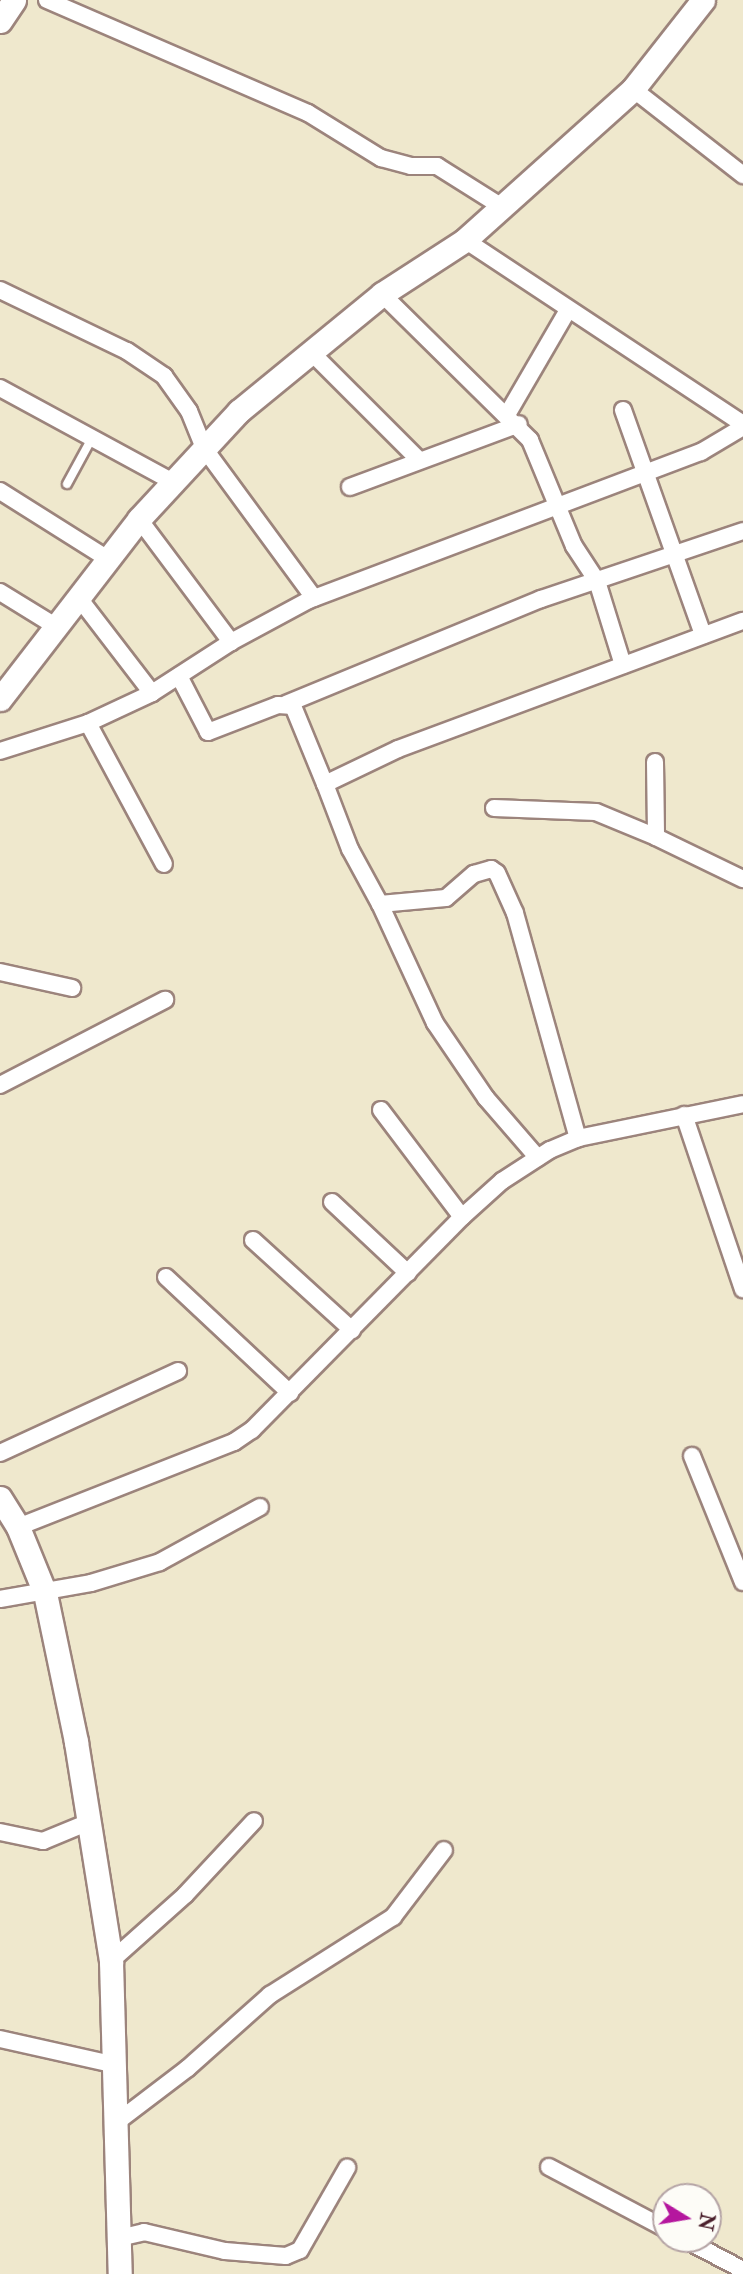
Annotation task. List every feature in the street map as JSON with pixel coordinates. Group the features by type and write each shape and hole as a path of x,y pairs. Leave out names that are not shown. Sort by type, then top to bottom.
{"street":[{"path":"0,21 14,0"},
{"path":"47,0 308,113 381,158 411,166 437,166 502,207"},
{"path":"0,699 139,519 239,411 382,294 465,240 633,89 704,0"},
{"path":"633,89 743,174"},
{"path":"0,751 88,723 152,693 231,642 314,598 701,452 742,421 568,310 465,240"},
{"path":"0,290 127,351 164,376 189,411 204,449 314,598"},
{"path":"382,294 513,419 530,440 574,546 597,581 622,665"},
{"path":"350,487 513,419 568,310"},
{"path":"310,351 417,458"},
{"path":"0,388 173,482"},
{"path":"623,410 703,635"},
{"path":"0,491 108,559"},
{"path":"139,519 231,642"},
{"path":"179,676 208,732 286,704 541,599 743,531"},
{"path":"0,592 57,627"},
{"path":"79,598 152,693"},
{"path":"325,784 398,749 743,621"},
{"path":"286,704 293,706 350,849 380,904 435,1023 486,1098 538,1158"},
{"path":"88,723 164,864"},
{"path":"655,762 656,837"},
{"path":"494,808 596,812 656,837 743,879"},
{"path":"380,904 446,898 474,874 491,869 497,873 515,913 578,1138"},
{"path":"0,972 72,988"},
{"path":"0,1084 165,1000"},
{"path":"18,1527 234,1442 290,1393 462,1217 502,1181 538,1158 578,1138 743,1104"},
{"path":"381,1110 462,1217"},
{"path":"684,1115 743,1289"},
{"path":"332,1202 408,1273"},
{"path":"253,1240 352,1330"},
{"path":"166,1277 290,1393"},
{"path":"0,1453 178,1371"},
{"path":"692,1457 743,1583"},
{"path":"0,1498 18,1527 45,1593 89,1822 111,1961 120,2274"},
{"path":"0,1599 45,1593 160,1563 260,1507"},
{"path":"111,1961 186,1895 254,1821"},
{"path":"0,1832 43,1841 89,1822"},
{"path":"117,2122 188,2068 270,1995 393,1917 444,1850"},
{"path":"0,2039 116,2065"},
{"path":"549,2167 652,2222"},
{"path":"119,2238 144,2232 225,2251 286,2256 300,2250 347,2168"},
{"path":"711,2253 743,2270"}],"lane":[{"path":"67,484 92,438"}]}
